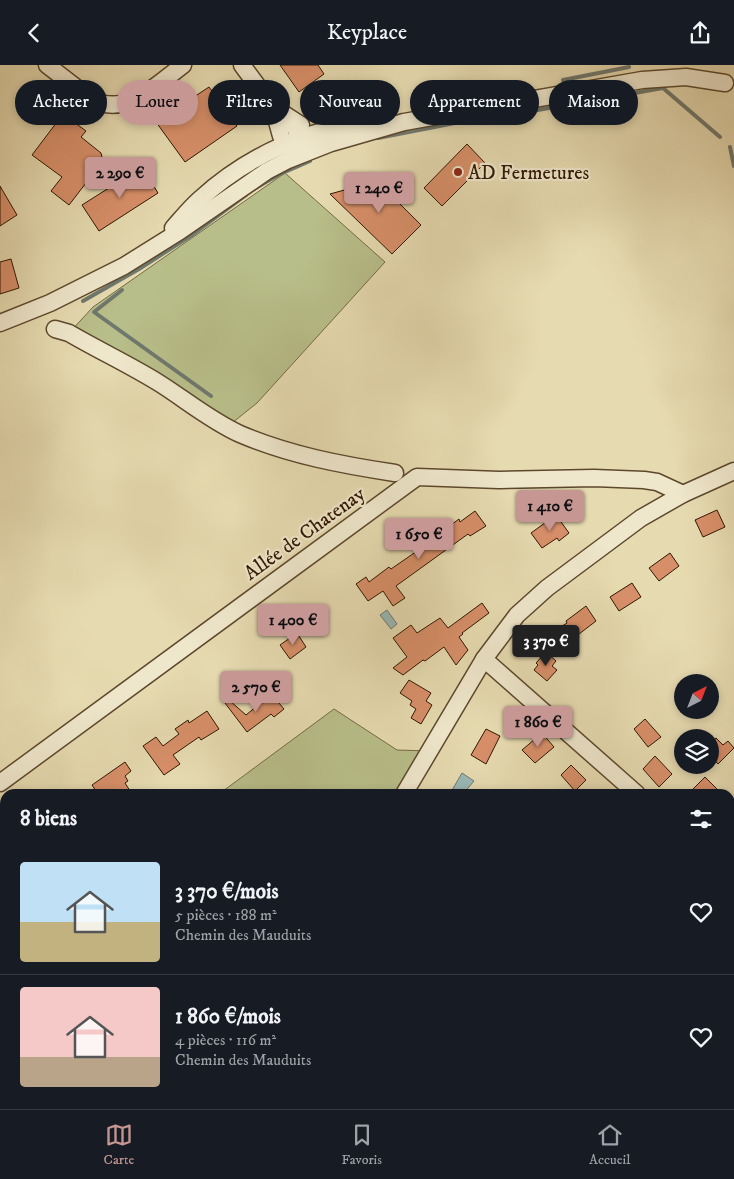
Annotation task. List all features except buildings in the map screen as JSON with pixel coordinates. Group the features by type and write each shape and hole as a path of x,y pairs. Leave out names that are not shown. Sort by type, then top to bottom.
{"street":[{"path":"46,65 91,99 98,103 115,106 135,100 182,65"},
{"path":"242,65 253,80"},
{"path":"642,80 691,65"},
{"path":"712,65 714,73 729,84"},
{"path":"0,323 50,303 124,266 180,231 266,171 315,149 358,134 404,122 642,80 686,77 729,84"},
{"path":"289,142 296,127 292,120"},
{"path":"292,120 309,129 322,131"},
{"path":"154,247 169,233 190,208 212,189 234,173 289,142 322,131 352,124 404,122"},
{"path":"222,202 252,175 289,154 289,142 281,125"},
{"path":"289,142 315,149"},
{"path":"55,329 69,333 158,382 238,433 297,454 352,467 404,475 499,480 594,478 644,480 657,482 682,494"},
{"path":"407,789 484,659 517,615 547,588 641,518 682,494 734,471"},
{"name":"Allée de Chatenay","path":"0,783 404,475"},
{"path":"484,659 630,789"}],"green space":[{"path":"285,173 385,262 257,403 227,427 69,333 93,307"},
{"path":"334,709 397,750 430,751 407,789 226,789"}],"water":[{"path":"387,610 397,624 391,629 380,615"},
{"path":"462,773 474,781 467,789 453,789"}],"waterway":[{"path":"563,80 629,67"},
{"path":"539,110 663,88 720,137"},
{"path":"378,138 445,125"},
{"path":"730,147 734,166"},
{"path":"254,189 278,175 310,161"},
{"path":"83,301 139,269 192,235 246,195"},
{"path":"122,290 94,312 211,396"}],"place":[{"name":"AD Fermetures","path":"458,172"}]}
